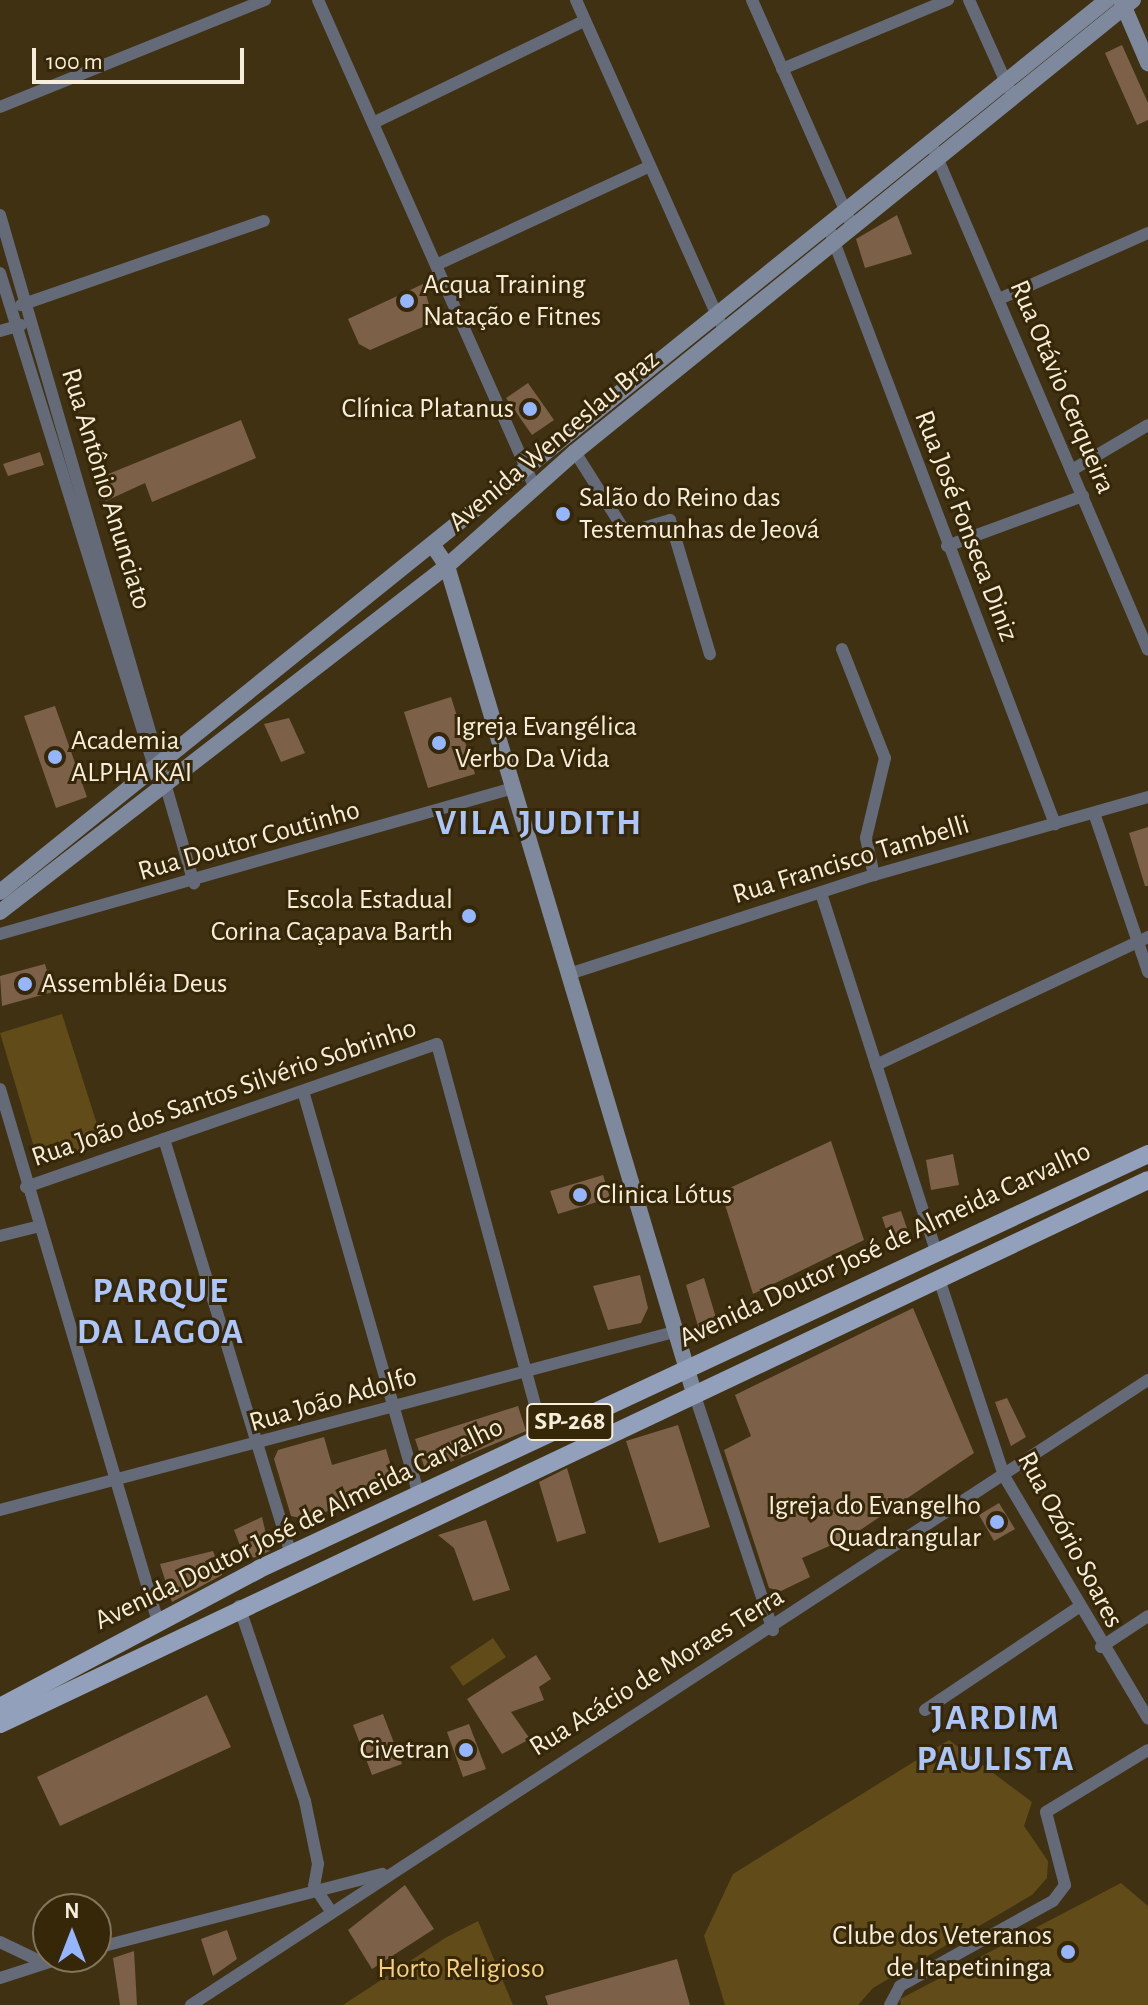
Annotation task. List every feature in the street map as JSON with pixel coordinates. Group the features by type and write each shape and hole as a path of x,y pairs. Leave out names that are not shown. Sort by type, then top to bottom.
{"main road":[{"name":"Avenida Wenceslau Braz","path":"0,912 298,656 434,547 526,466 717,317 1107,0"},
{"name":"Avenida Wenceslau Braz","path":"0,892 161,775 312,672 447,566 575,452 1014,103 1126,2"},
{"path":"1126,2 1148,63"},
{"path":"434,547 447,566 510,789 689,1366 694,1393"},
{"path":"298,656 312,672"},
{"name":"Avenida Doutor José de Almeida Carvalho","path":"0,1707 291,1554 1148,1154"},
{"name":"Avenida Doutor José de Almeida Carvalho","path":"0,1724 232,1610 694,1393 940,1282 1148,1180"}],"street":[{"path":"0,107 265,0"},
{"path":"318,0 535,488"},
{"path":"576,0 648,167 725,333"},
{"path":"752,0 853,228"},
{"path":"782,69 948,0"},
{"path":"969,0 1014,103"},
{"path":"373,123 584,21"},
{"name":"Rua Otávio Cerqueira","path":"931,143 1145,635 1148,650"},
{"path":"436,265 648,167"},
{"name":"Rua Antônio Anunciato","path":"0,215 85,500 116,630"},
{"path":"11,309 264,221"},
{"name":"Rua José Fonseca Diniz","path":"828,226 1055,824"},
{"path":"999,299 1148,233"},
{"name":"Rua Antônio Anunciato","path":"0,273 71,505 116,630 194,883"},
{"path":"0,331 31,321"},
{"path":"1072,470 1148,425"},
{"path":"575,452 626,533 670,520 710,654"},
{"path":"947,546 1083,496"},
{"path":"71,505 85,500"},
{"path":"842,649 885,758 866,838 874,875"},
{"name":"Rua Doutor Coutinho","path":"0,934 194,883 510,789"},
{"name":"Rua Francisco Tambelli","path":"569,974 874,875 1148,797"},
{"path":"1094,813 1143,939 1148,972"},
{"path":"821,893 937,1254"},
{"path":"876,1065 1143,939"},
{"name":"Rua João dos Santos Silvério Sobrinho","path":"26,1187 437,1044 524,1372"},
{"path":"0,1089 36,1227 158,1622"},
{"path":"303,1091 419,1495"},
{"path":"164,1139 291,1554"},
{"path":"0,1236 36,1227"},
{"name":"Rua Ozório Soares","path":"940,1282 1004,1476 1076,1609 1148,1719"},
{"name":"Rua João Adolfo","path":"0,1510 113,1484 678,1331"},
{"path":"524,1372 543,1435"},
{"name":"Rua Acácio de Moraes Terra","path":"191,2005 390,1872 773,1630 1148,1380"},
{"path":"694,1393 773,1630"},
{"path":"925,1710 1076,1609"},
{"path":"232,1610 305,1801 318,1864 314,1886 332,1913"},
{"path":"1101,1647 1148,1616"},
{"path":"890,2005 900,1986 1053,1901 1065,1885 1046,1812 1148,1750"},
{"path":"112,1943 314,1886 390,1872"},
{"path":"0,1942 32,1957"},
{"path":"0,1978 32,1967"}],"green space":[{"path":"62,1014 103,1143 39,1164 0,1033"},
{"path":"493,1638 506,1657 463,1686 450,1667"},
{"path":"949,1740 1032,1802 1024,1826 1048,1861 1047,1878 1032,1895 873,1988 858,2005 725,2005 704,1936 733,1874"},
{"name":"Clube dos Veteranos de Itapetininga","path":"1121,1883 1148,1906 1148,2005 901,2005 900,1999"},
{"name":"Horto Religioso","path":"478,1921 513,2005 343,2005 445,1938"}],"building":[{"path":"1122,45 1148,103 1148,120 1137,125 1105,53"},
{"path":"897,215 912,254 865,268 856,239"},
{"name":"Acqua Training Natação e Fitnes","path":"423,284 434,322 370,350 359,344 348,319"},
{"name":"Clínica Platanus","path":"528,383 554,420 532,435 506,398"},
{"path":"241,420 256,458 152,502 145,483 106,501 96,479"},
{"path":"40,452 44,465 8,476 3,464"},
{"name":"Igreja Evangélica Verbo Da Vida","path":"451,697 475,774 428,788 404,712"},
{"name":"Academia ALPHA KAI","path":"55,706 87,797 56,808 24,716"},
{"path":"289,718 305,753 281,762 264,724"},
{"path":"1148,827 1148,886 1145,886 1129,833"},
{"name":"Assembléia Deus","path":"45,964 53,992 2,1006 0,976"},
{"path":"831,1141 864,1240 753,1294 721,1192"},
{"path":"953,1154 959,1185 931,1190 926,1160"},
{"name":"Clinica Lótus","path":"603,1175 610,1198 558,1214 550,1191"},
{"path":"901,1211 912,1243 893,1250 882,1217"},
{"path":"640,1275 648,1308 641,1323 608,1330 593,1286"},
{"path":"704,1278 720,1331 708,1336 700,1333 686,1285"},
{"path":"913,1308 974,1453 850,1537 802,1558 810,1577 781,1591 769,1588 724,1450 751,1436 735,1395"},
{"path":"1007,1398 1026,1437 1011,1446 995,1402"},
{"path":"518,1406 526,1431 426,1472 415,1439"},
{"path":"678,1425 710,1527 659,1543 626,1441"},
{"path":"324,1437 332,1465 386,1449 397,1487 305,1519 291,1516 274,1459 278,1450"},
{"path":"567,1468 586,1533 557,1542 539,1482"},
{"name":"Igreja do Evangelho Quadrangular","path":"999,1503 1015,1529 994,1541 979,1515"},
{"path":"262,1517 270,1551 246,1561 234,1530"},
{"path":"486,1520 510,1590 473,1601 454,1548 438,1535"},
{"path":"213,1551 222,1575 172,1602 160,1564"},
{"path":"536,1655 551,1679 539,1687 544,1700 511,1712 530,1739 502,1754 467,1699"},
{"path":"207,1695 231,1747 60,1826 37,1777"},
{"path":"383,1714 402,1764 372,1775 353,1725"},
{"name":"Civetran","path":"469,1724 486,1769 463,1777 447,1732"},
{"path":"405,1885 434,1929 372,1969 348,1930"},
{"path":"227,1930 237,1959 213,1976 201,1939"},
{"path":"134,1951 137,2005 120,2005 113,1958"},
{"path":"677,1959 690,2005 548,2005 545,1996"}],"place":[{"name":"Acqua Training Natação e Fitnes","path":"407,301"},
{"name":"Clínica Platanus","path":"530,409"},
{"name":"Salão do Reino das Testemunhas de Jeová","path":"563,514"},
{"name":"Igreja Evangélica Verbo Da Vida","path":"439,743"},
{"name":"Academia ALPHA KAI","path":"55,757"},
{"name":"Escola Estadual Corina Caçapava Barth","path":"469,916"},
{"name":"Assembléia Deus","path":"25,984"},
{"name":"Clinica Lótus","path":"580,1195"},
{"name":"Igreja do Evangelho Quadrangular","path":"997,1522"},
{"name":"Civetran","path":"466,1750"},
{"name":"Clube dos Veteranos de Itapetininga","path":"1068,1952"}],"district":[{"name":"VILA JUDITH","path":"539,824"},
{"name":"PARQUE DA LAGOA","path":"161,1312"},
{"name":"JARDIM PAULISTA","path":"996,1738"}]}
